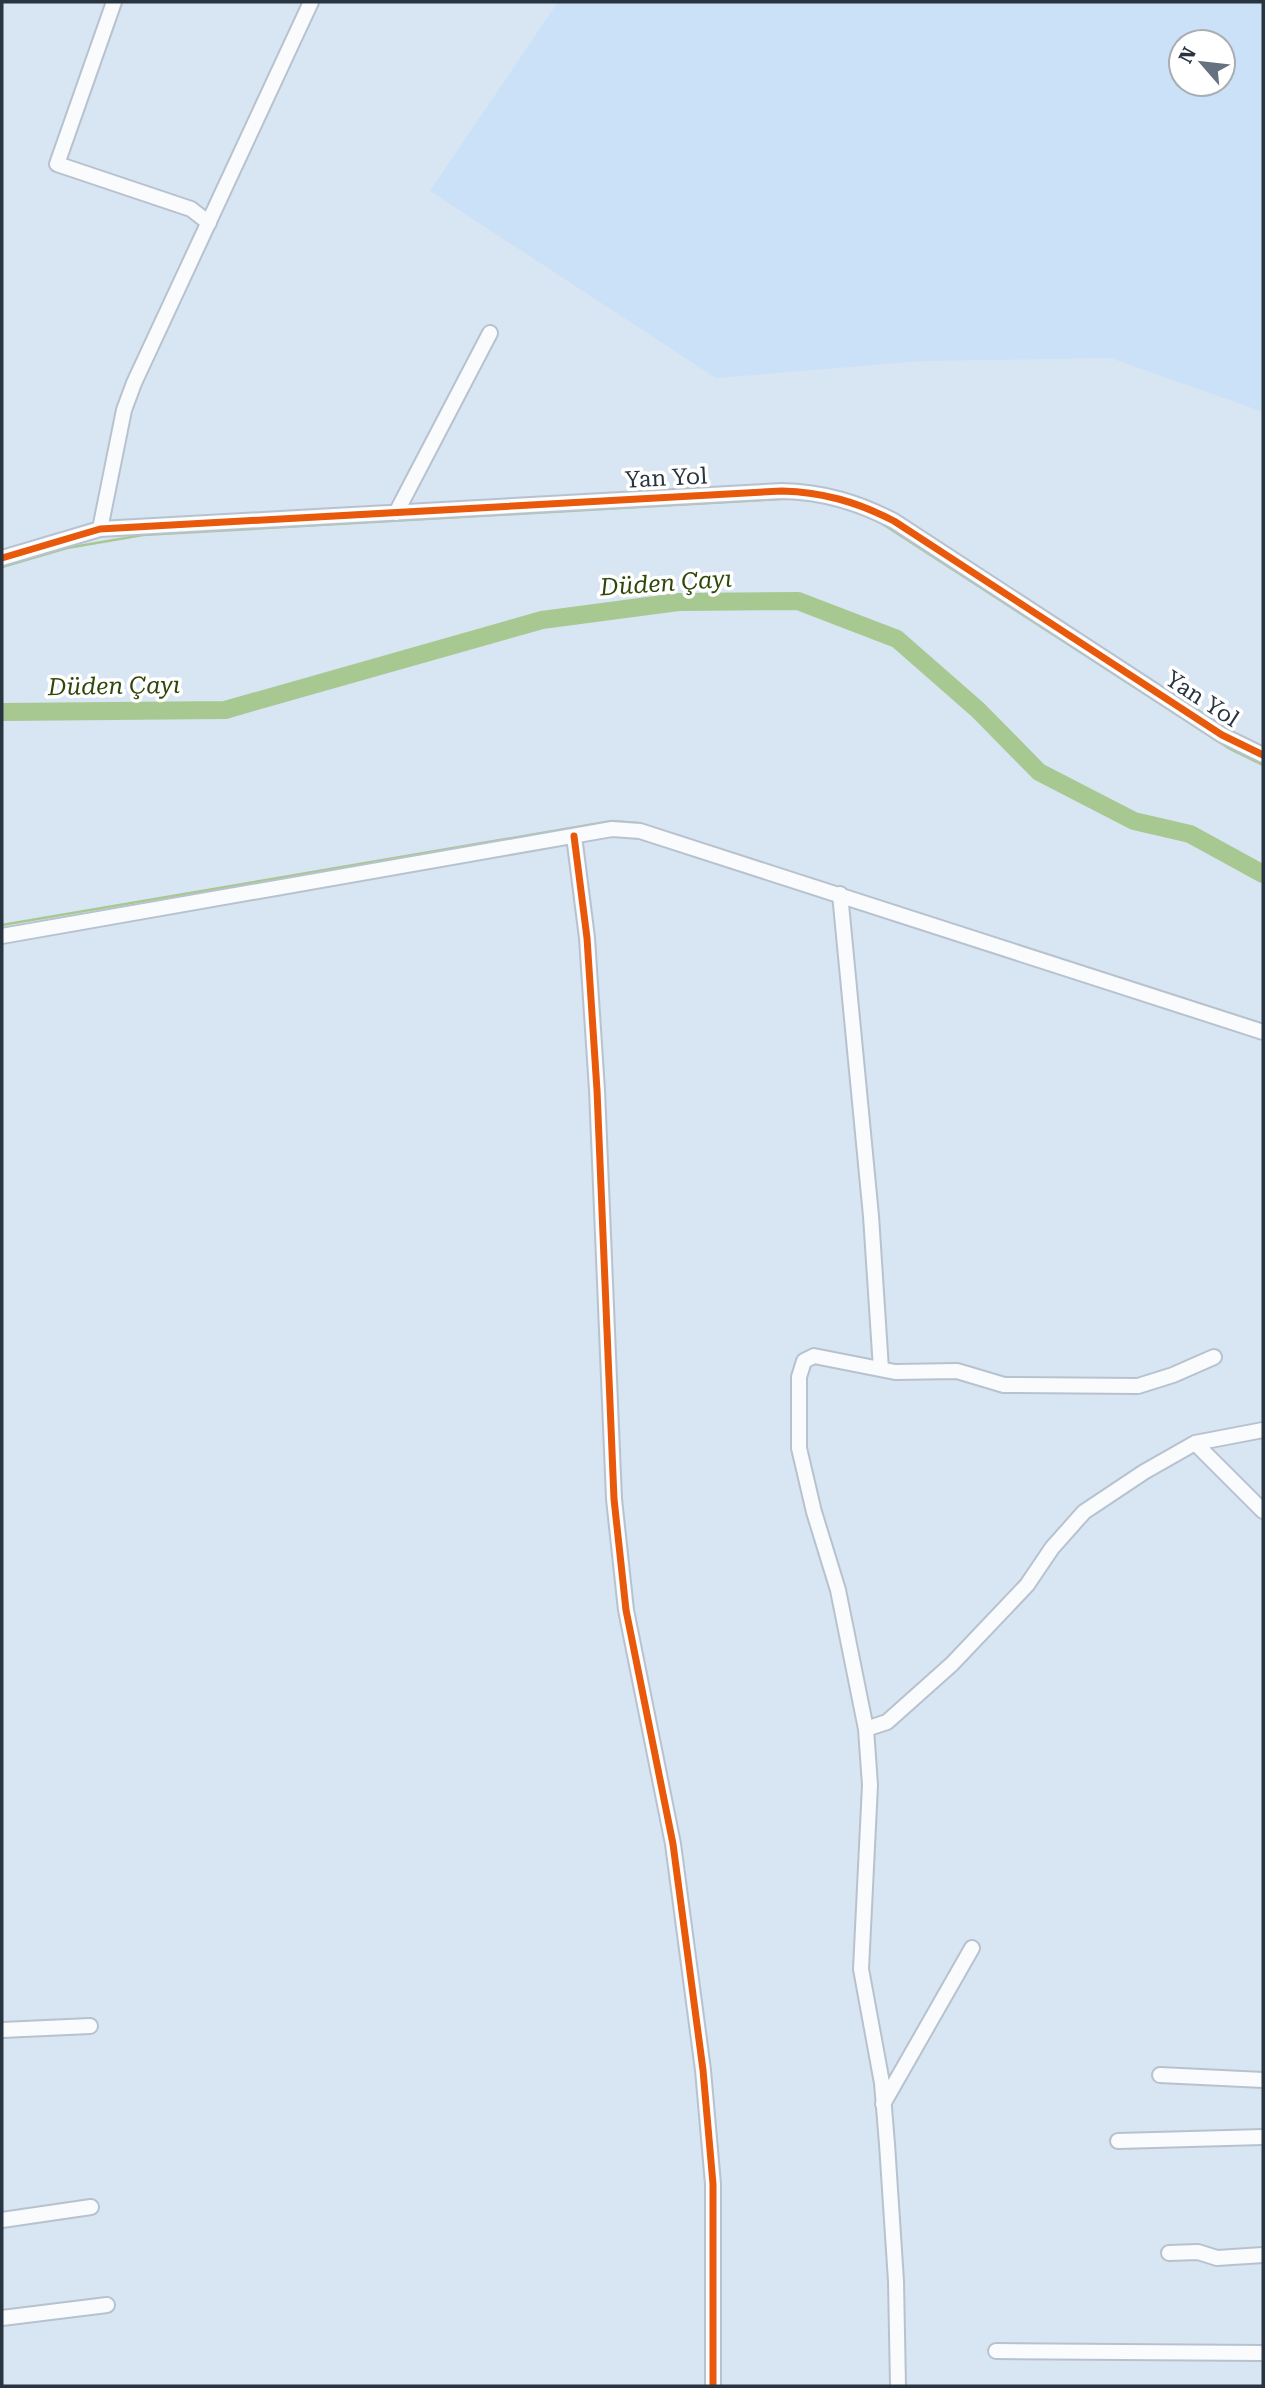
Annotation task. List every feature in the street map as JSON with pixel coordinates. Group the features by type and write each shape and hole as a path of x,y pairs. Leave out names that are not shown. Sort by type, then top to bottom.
{"street":[{"path":"114,2 57,164 191,209 209,223"},
{"path":"100,529 124,410 311,2"},
{"path":"396,513 490,333"},
{"name":"Yan Yol","path":"2,558 100,529 782,491 820,493 847,500 894,521 1222,735 1263,755"},
{"path":"2,936 575,836 612,830 640,831 1263,1032"},
{"path":"575,836 587,938 597,1090 614,1499 626,1610 673,1844 702,2057 713,2184 713,2386"},
{"path":"840,894 870,1203 881,1369"},
{"path":"898,2386 896,2281 883,2104 861,1969 870,1785 866,1729 838,1590 803,1472 797,1429 799,1377 804,1361 814,1356 895,1372 957,1371 1004,1385 1138,1386 1173,1375 1214,1357"},
{"path":"866,1729 887,1722 952,1664 1027,1585 1052,1548 1084,1513 1144,1472 1195,1443 1263,1430"},
{"path":"1195,1443 1263,1511"},
{"path":"883,2104 972,1948"},
{"path":"2,2030 90,2026"},
{"path":"1160,2075 1263,2080"},
{"path":"1118,2141 1263,2137"},
{"path":"2,2220 91,2207"},
{"path":"1169,2253 1198,2252 1217,2258 1263,2255"},
{"path":"2,2318 107,2305"},
{"path":"996,2351 1263,2353"}],"shaded area":[{"path":"558,2 1263,2 1263,412 1111,358 922,361 716,378 430,191"}],"waterway":[{"path":"2,567 67,548 143,535 799,498"},
{"path":"878,521 1230,749 1263,765"},
{"name":"Düden Çayı","path":"2,712 225,710 542,620 678,602 798,601 897,639 978,710 1039,772 1134,821 1190,834 1263,874"},
{"path":"2,925 612,821 637,823 1263,1024"}],"cycle path":[{"path":"2,558 100,529 782,491 812,493 853,503 894,521 1222,735 1263,755"},
{"path":"574,836 587,938 597,1090 614,1499 626,1610 673,1844 703,2070 713,2184 713,2386"}]}
